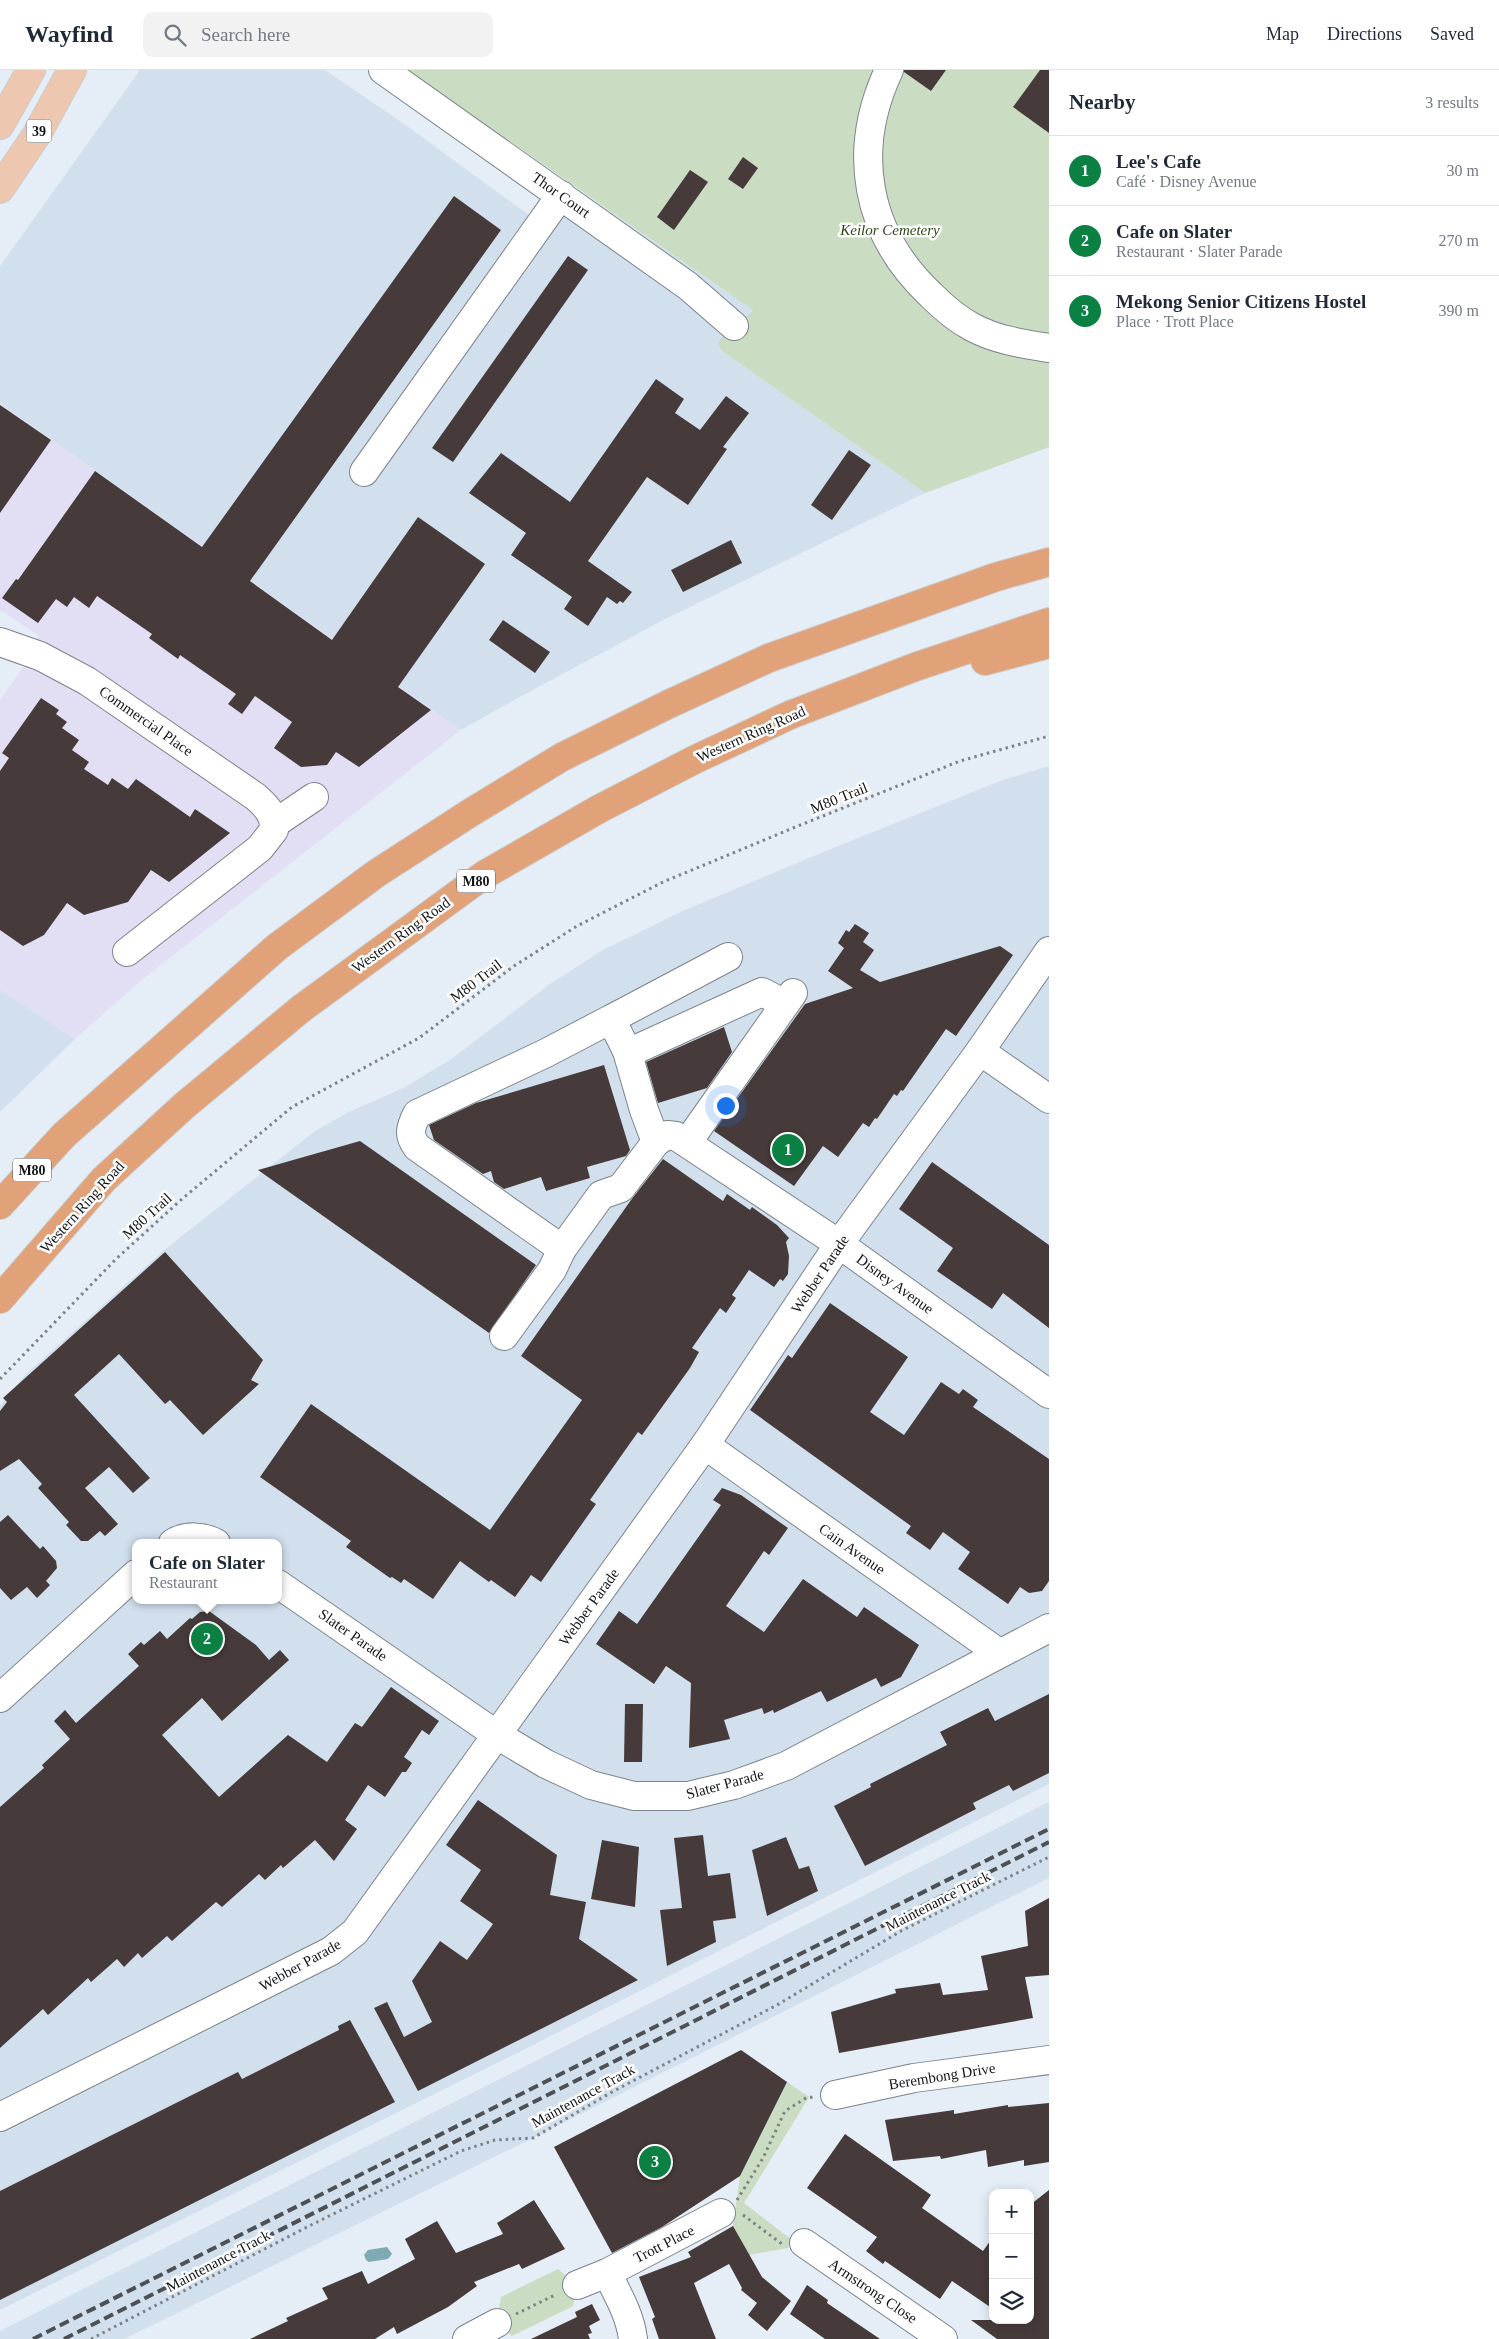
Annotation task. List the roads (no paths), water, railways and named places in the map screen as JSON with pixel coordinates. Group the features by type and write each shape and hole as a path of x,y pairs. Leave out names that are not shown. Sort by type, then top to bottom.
{"highway":[{"name":"M80","path":"0,1206 64,1135 277,947 377,873 562,757 669,704 769,658 1049,560"},
{"name":"Western Ring Road","path":"1,1298 104,1179 185,1105 302,1008 395,938 484,876 598,810 696,759 790,715 916,667 1049,622"},
{"path":"790,715 1049,644"},
{"path":"0,1185 64,1135"}],"main road":[{"name":"39","path":"0,125 31,70"},
{"name":"39","path":"0,189 37,134 72,70"}],"street":[{"name":"Thor Court","path":"383,70 688,286 734,326"},
{"path":"889,70 872,114 867,158 874,206 881,227 899,260 918,283 945,309 973,328 1018,344 1049,348"},
{"path":"364,472 562,195"},
{"name":"Commercial Place","path":"0,642 40,656 87,681 256,797 267,806 274,824"},
{"path":"127,952 260,848 271,835 274,824 314,797"},
{"name":"Webber Parade","path":"0,2117 331,1951 355,1932 705,1445 839,1244 980,1050 1049,951"},
{"path":"562,1249 417,1147 410,1138 410,1127 417,1114 546,1053 728,957"},
{"path":"627,1051 639,1048 762,992 789,999 687,1143"},
{"path":"504,1336 552,1270 562,1249 601,1195 621,1188 656,1142 644,1110 627,1051 611,1019"},
{"path":"980,1050 1049,1099"},
{"name":"Disney Avenue","path":"656,1142 667,1135 676,1136 687,1143 839,1244 1049,1394"},
{"name":"Cain Avenue","path":"705,1445 999,1653"},
{"path":"187,1539 209,1539"},
{"path":"0,1698 132,1578"},
{"name":"Slater Parade","path":"282,1587 497,1735 546,1764 591,1785 634,1796 688,1796 734,1785 786,1766 1049,1628"},
{"name":"Berembong Drive","path":"835,2094 914,2078 1049,2060"},
{"name":"Trott Place","path":"577,2285 607,2273 727,2210"},
{"name":"Armstrong Close","path":"802,2241 943,2339"},
{"path":"607,2273 623,2303 632,2326 633,2339"},
{"path":"467,2339 497,2323"}],"water":[{"path":"387,2247 392,2254 388,2259 369,2262 366,2260 364,2255 368,2250"}],"railway":[{"path":"33,2339 1049,1829"},
{"path":"64,2339 1049,1842"}],"place":[{"name":"Lee's Cafe","path":"788,1150"},
{"name":"Cafe on Slater","path":"207,1639"},
{"name":"Mekong Senior Citizens Hostel","path":"655,2162"}],"park label":[{"name":"Keilor Cemetery","path":"890,230"}]}
